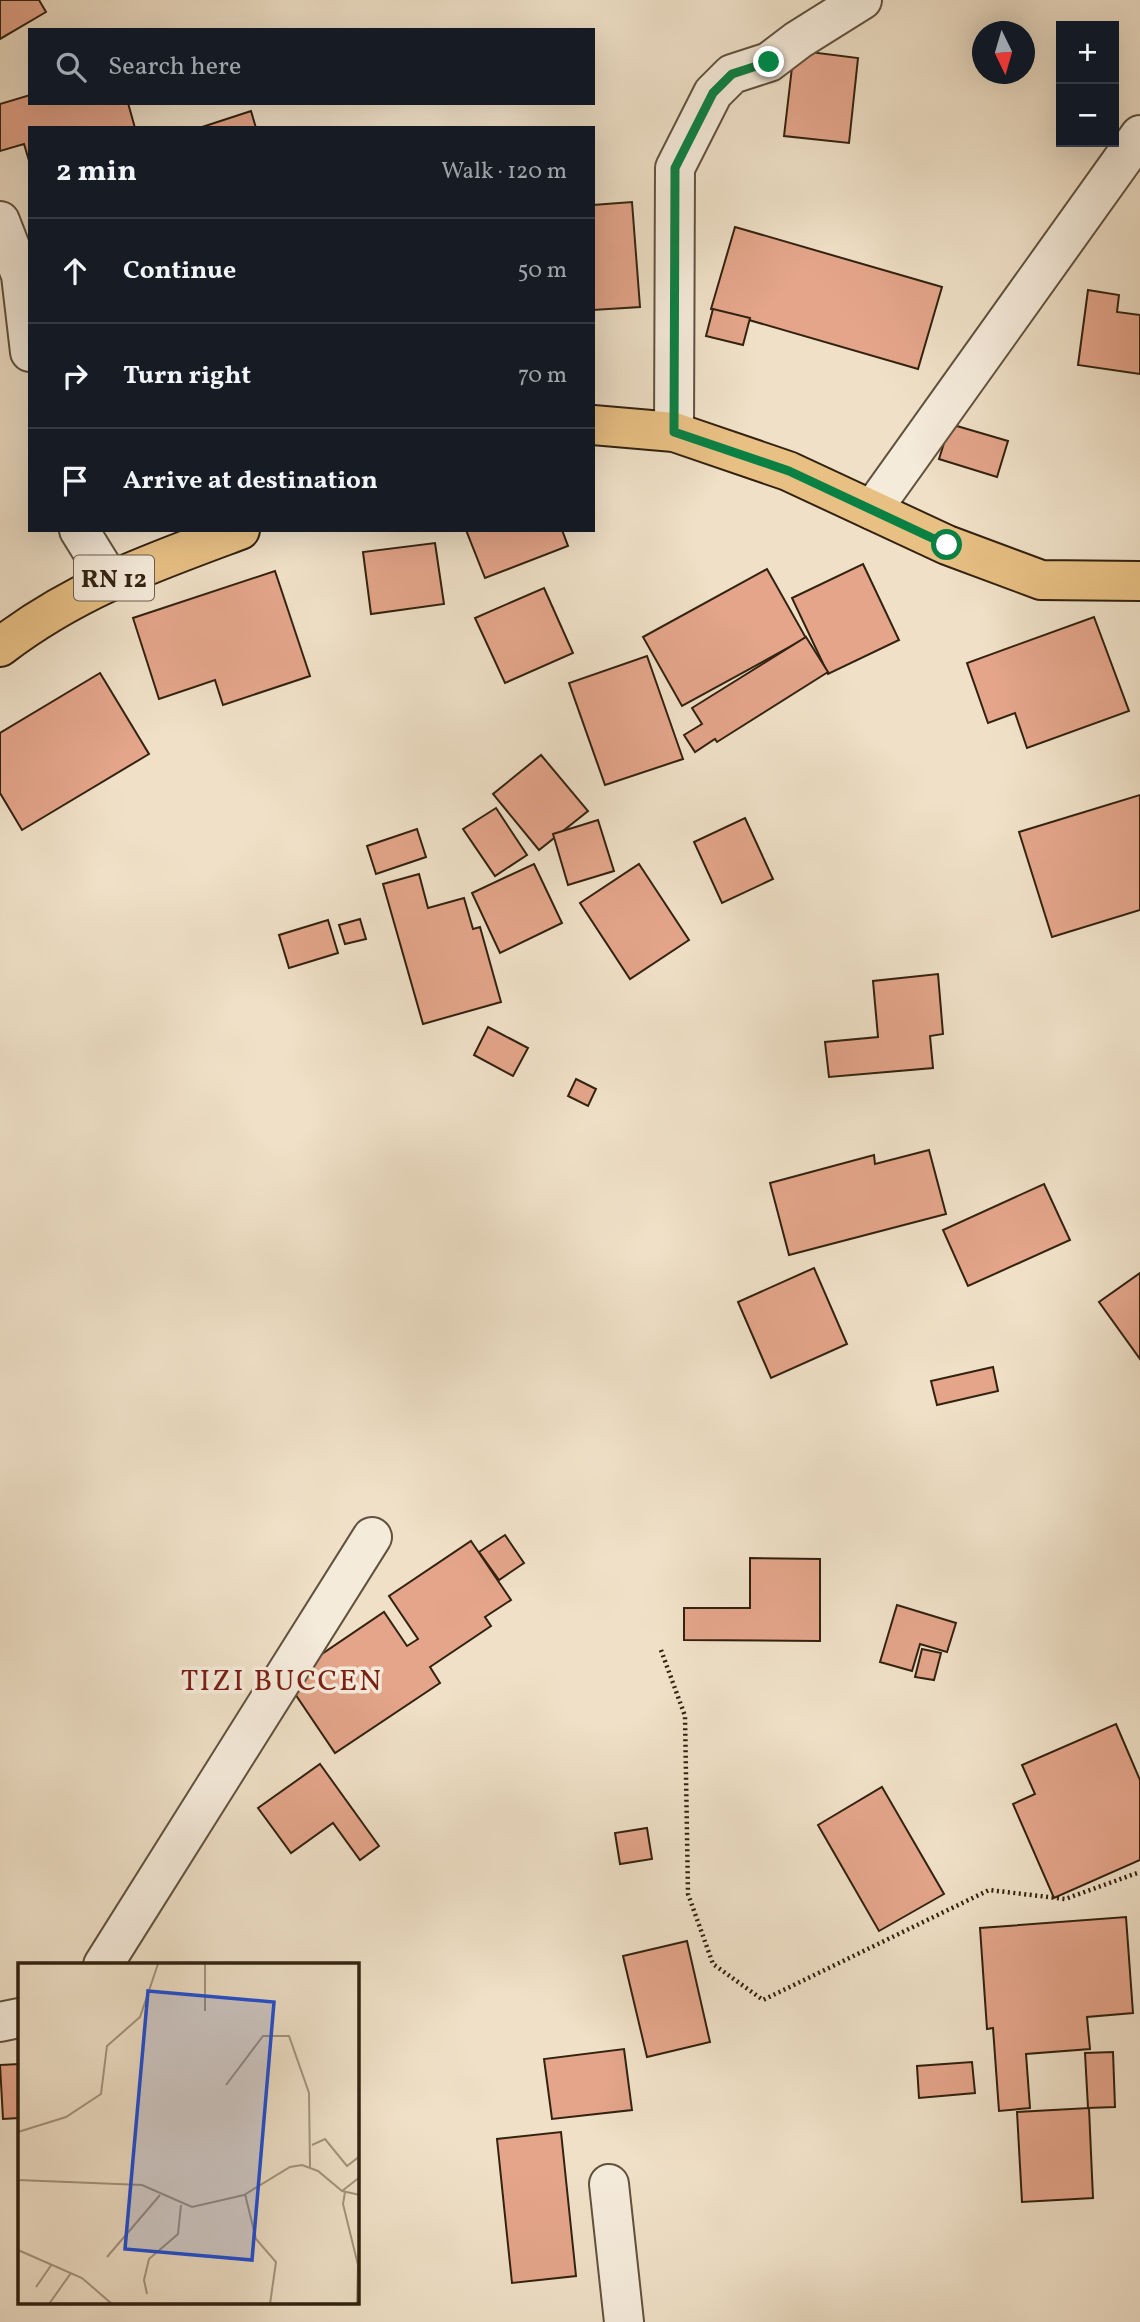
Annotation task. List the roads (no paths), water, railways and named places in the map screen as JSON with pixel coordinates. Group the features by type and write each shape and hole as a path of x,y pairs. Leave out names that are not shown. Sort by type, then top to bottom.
{"main road":[{"path":"595,425 674,432 789,471 947,545 1041,580 1140,581"},
{"name":"RN 12","path":"0,647 33,622 110,580 235,532"}],"street":[{"path":"674,432 675,168 713,93 732,74 769,62 798,40 862,0"},
{"path":"872,510 1140,135"},
{"path":"0,221 21,275 28,335"},
{"path":"80,532 110,580"},
{"path":"104,1963 372,1537"},
{"path":"0,2022 18,2018"},
{"path":"609,2184 624,2322"}],"district":[{"name":"TIZI BUCCEN","path":"282,1680"}]}
